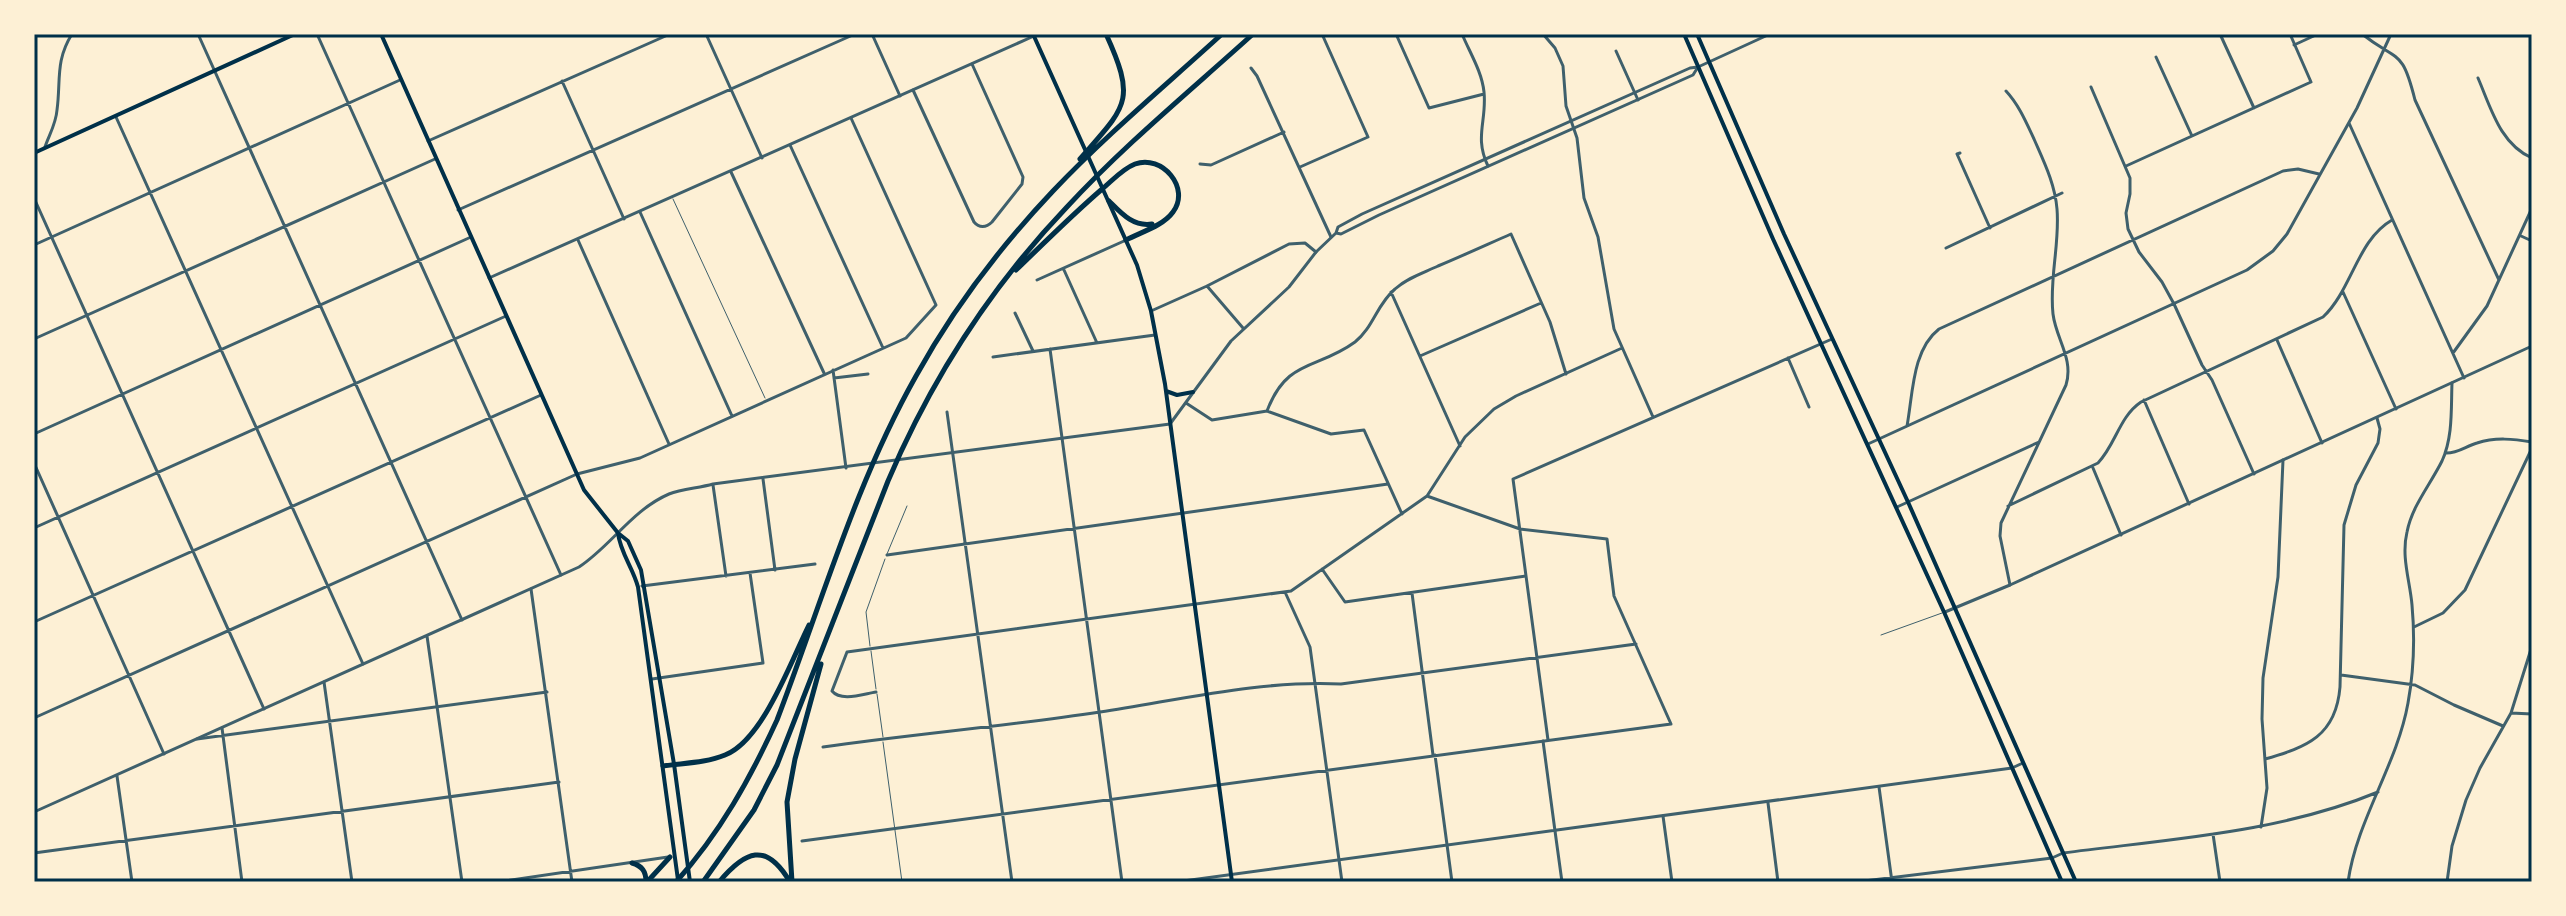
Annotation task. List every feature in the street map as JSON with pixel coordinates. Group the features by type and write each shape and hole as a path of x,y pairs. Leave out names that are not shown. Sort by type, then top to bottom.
{"highway":[{"path":"678,882 722,824 758,762 777,720 867,476 916,376 952,316 979,279 1120,110 1124,79 1106,34"},
{"path":"1054,190 1222,34"},
{"path":"703,882 754,810 772,776 906,438 950,358 1000,284 1083,189 1253,34"},
{"path":"1000,284 1118,175 1137,164 1148,162 1161,166 1177,186 1176,207 1160,223 1126,240"},
{"path":"1109,201 1136,223 1160,223"},
{"path":"663,766 717,758 748,741 759,725 820,602"},
{"path":"791,882 787,829 790,782 829,635"},
{"path":"719,882 741,859 755,855 770,857 791,882"},
{"path":"647,882 672,856"},
{"path":"632,863 646,873 647,882"}],"main road":[{"path":"34,153 295,34"},
{"path":"381,34 588,497 628,541 641,570 674,764 690,882"},
{"path":"1684,34 2062,882"},
{"path":"1697,34 2076,882"},
{"path":"1035,35 1137,265 1151,311 1166,391 1232,882"},
{"path":"1773,239 1784,234"},
{"path":"1166,391 1177,395 1193,392"},
{"path":"618,533 619,545 634,572 638,587 672,856 678,882"},
{"path":"672,856 686,854"}],"street":[{"path":"45,147 57,111 61,58 72,34"},
{"path":"198,34 462,620"},
{"path":"317,34 561,575"},
{"path":"428,141 670,34"},
{"path":"706,34 762,158"},
{"path":"458,210 855,34"},
{"path":"872,34 900,96"},
{"path":"1300,167 1368,137 1322,34"},
{"path":"1396,34 1429,108 1484,94"},
{"path":"1462,34 1481,77 1484,94 1480,135 1488,166"},
{"path":"1543,34 1555,48 1563,66 1566,106 1577,138 1584,198 1600,246 1609,312 1653,417"},
{"path":"34,812 561,575 598,553 646,507 672,493 713,484 1170,424 1231,341 1289,287 1338,227 1484,159 1770,34"},
{"path":"2220,34 2254,108"},
{"path":"2126,166 2311,82 2290,34"},
{"path":"2294,45 2318,34"},
{"path":"2362,34 2402,61 2410,75 2415,100 2499,280"},
{"path":"1868,444 2247,270 2264,259 2287,234 2349,123 2391,34"},
{"path":"489,278 1035,35"},
{"path":"1616,51 1638,100"},
{"path":"2156,57 2192,136"},
{"path":"913,90 974,222 983,227 992,222 1022,184 1023,177 972,64"},
{"path":"1336,233 1341,234 1693,75 1698,67"},
{"path":"1251,68 1284,132 1331,237"},
{"path":"2478,78 2506,138 2517,150 2532,158"},
{"path":"34,245 400,80"},
{"path":"562,81 624,219"},
{"path":"2091,87 2126,166 2131,185 2127,221 2133,240 2174,304 2254,474"},
{"path":"2006,91 2021,111 2055,195 2054,316 2069,371 2066,385 2000,529 2010,585"},
{"path":"116,116 363,664"},
{"path":"34,718 577,474 631,461 906,338 936,305 851,118"},
{"path":"2349,123 2464,378"},
{"path":"1200,164 1211,165 1284,132"},
{"path":"790,145 883,348"},
{"path":"1960,153 1957,154 1990,228"},
{"path":"34,339 436,159"},
{"path":"1907,426 1920,355 1933,334 1945,326 2283,171 2298,169 2320,175"},
{"path":"731,172 824,373"},
{"path":"1946,248 2062,193"},
{"path":"34,198 264,709"},
{"path":"2453,353 2483,313 2532,208"},
{"path":"640,212 732,416"},
{"path":"2008,506 2092,467 2107,452 2128,412 2144,400 2323,317 2334,305 2373,236 2392,220"},
{"path":"1267,411 1276,389 1287,377 1361,337 1391,292 1412,278 1511,234 1541,303 1566,374"},
{"path":"2519,236 2532,241"},
{"path":"34,434 471,237"},
{"path":"578,240 669,444"},
{"path":"1037,280 1126,240"},
{"path":"1151,311 1292,243 1305,243 1316,252"},
{"path":"1063,269 1097,343"},
{"path":"1207,286 1243,328"},
{"path":"2342,291 2396,409"},
{"path":"1391,292 1460,446"},
{"path":"1420,356 1541,303"},
{"path":"1015,313 1033,351"},
{"path":"34,528 506,316"},
{"path":"993,357 1156,335"},
{"path":"1562,882 1513,479 1832,339"},
{"path":"2276,339 2322,443"},
{"path":"1944,612 2121,535 2532,346"},
{"path":"876,692 840,697 832,691 847,652 1291,591 1427,496 1474,427 1494,409 1622,348"},
{"path":"1050,349 1122,882"},
{"path":"1788,358 1809,407"},
{"path":"833,370 846,468"},
{"path":"834,378 868,374"},
{"path":"2348,882 2356,845 2396,748 2411,685 2414,627 2405,560 2407,531 2414,511 2445,453 2451,425 2452,383"},
{"path":"34,622 541,395"},
{"path":"2144,400 2189,504"},
{"path":"1186,402 1212,420 1267,411 1331,434 1364,430 1402,514"},
{"path":"947,412 1012,882"},
{"path":"2265,759 2303,747 2324,730 2337,706 2341,675 2344,525 2356,485 2378,443 2380,429 2377,418"},
{"path":"2414,627 2443,613 2465,590 2532,445 2498,439 2445,453"},
{"path":"1897,507 2039,441"},
{"path":"2261,827 2267,788 2262,719 2263,678 2278,577 2283,460"},
{"path":"34,463 164,754"},
{"path":"2092,467 2121,535"},
{"path":"763,479 775,570"},
{"path":"713,484 726,576"},
{"path":"887,555 1388,484"},
{"path":"802,841 1671,724 1614,596 1607,539 1520,529 1427,496"},
{"path":"638,587 815,564"},
{"path":"1322,569 1345,602 1526,576"},
{"path":"652,679 763,663 750,573"},
{"path":"531,589 572,882"},
{"path":"1285,592 1310,647 1342,882"},
{"path":"1412,593 1452,882"},
{"path":"427,636 462,882"},
{"path":"823,747 1099,712 1207,694 1314,682 1341,684 1636,644"},
{"path":"2447,882 2452,846 2466,800 2511,713 2532,646"},
{"path":"2341,675 2411,685 2504,726"},
{"path":"324,682 352,882"},
{"path":"197,739 547,692"},
{"path":"2511,713 2532,714"},
{"path":"222,728 242,882"},
{"path":"1176,882 1879,787 2012,768 2023,763"},
{"path":"117,776 132,882"},
{"path":"34,853 559,782"},
{"path":"1879,787 1892,880"},
{"path":"1856,882 1892,880 2052,858 2063,853 2261,827 2314,815 2378,792"},
{"path":"1768,802 1778,882"},
{"path":"1663,816 1672,882"},
{"path":"2213,833 2220,882"},
{"path":"498,882 672,856"}],"lane":[{"path":"672,198 766,400"},
{"path":"902,882 866,608 907,506"},
{"path":"1881,635 1944,612"}]}
